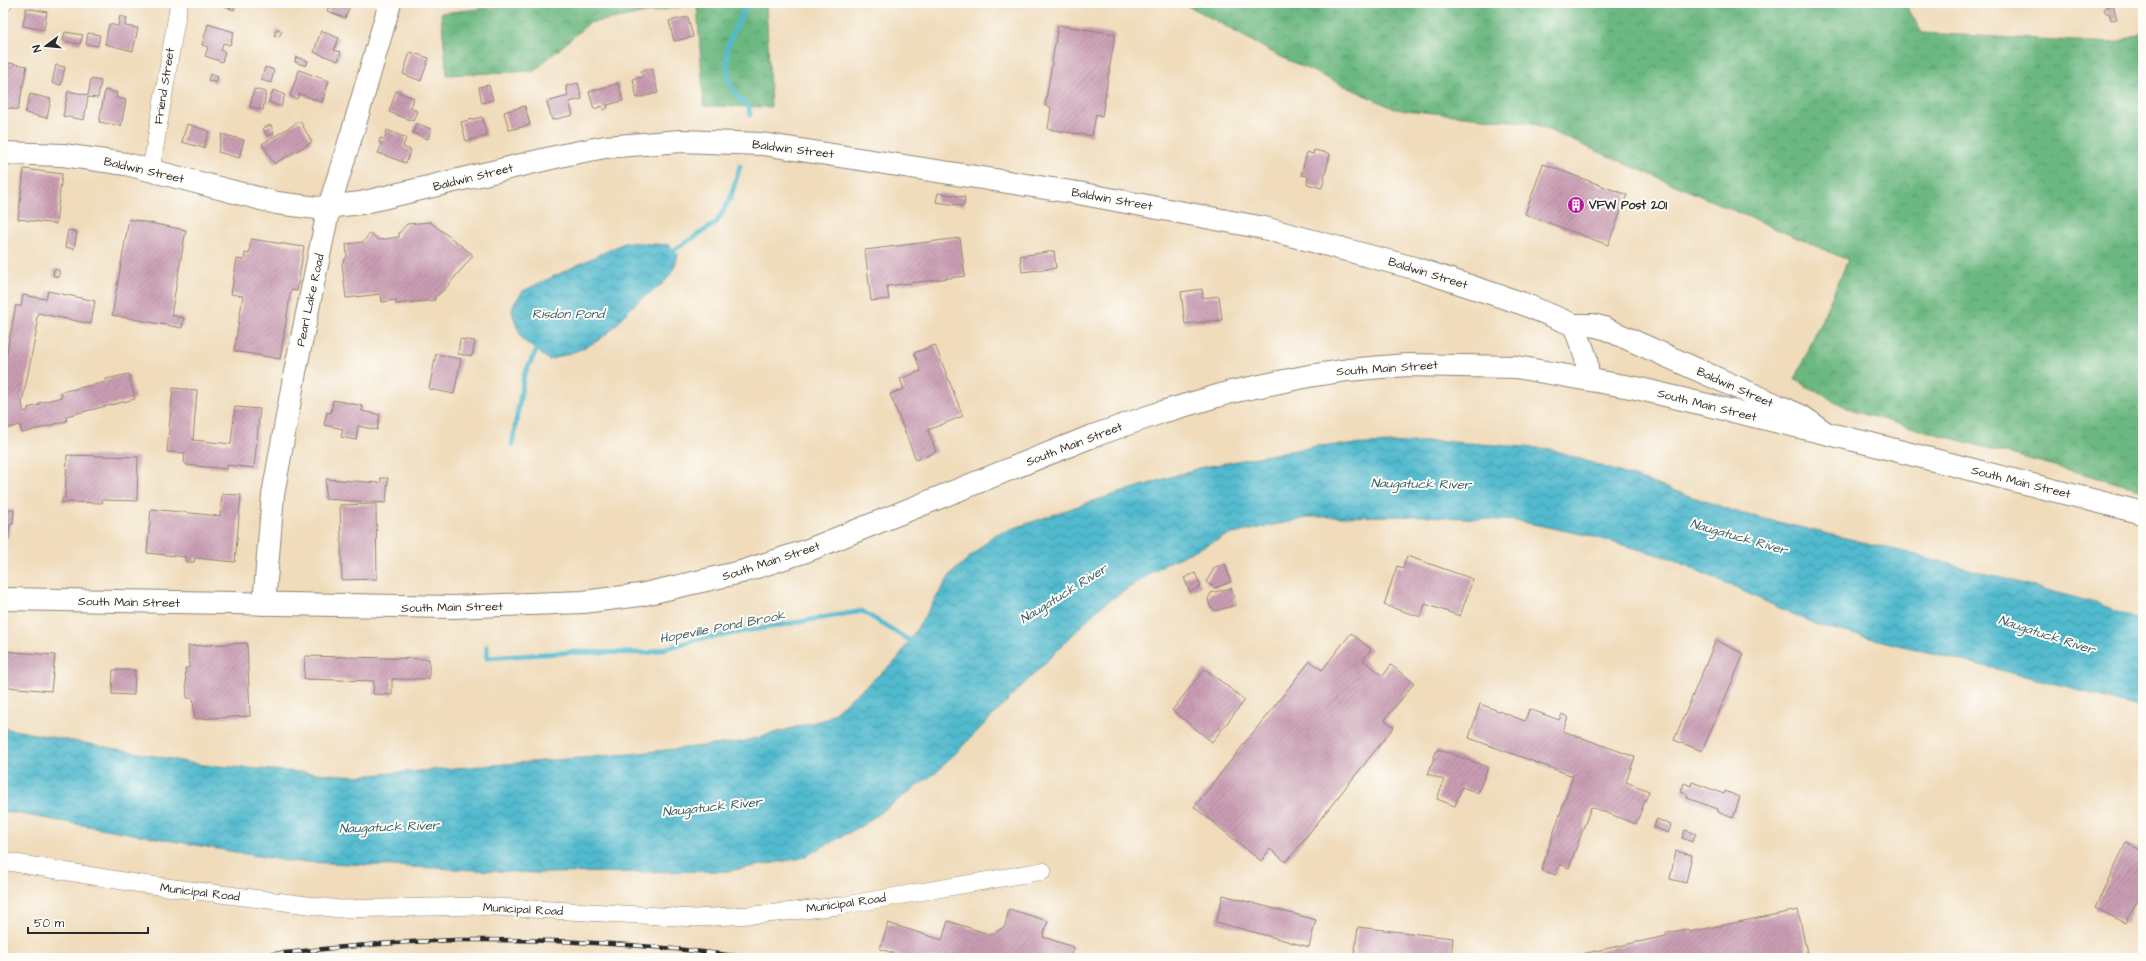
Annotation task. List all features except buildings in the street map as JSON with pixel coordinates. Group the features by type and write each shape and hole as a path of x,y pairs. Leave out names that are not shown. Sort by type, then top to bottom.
{"main road":[{"name":"Pearl Lake Road","path":"264,604 273,495 295,372 329,207 390,3"},
{"name":"Baldwin Street","path":"3,153 79,157 151,170 277,203 306,208 361,203 564,155 605,147 681,141 762,144 1084,194 1264,228 1414,268 1521,303 1574,325 1592,325 1604,328 1802,416 1826,433"},
{"path":"1574,325 1586,358 1588,378"},
{"name":"South Main Street","path":"3,599 411,608 506,606 583,602 640,595 705,581 783,559 831,542 1090,437 1162,412 1256,386 1341,371 1406,365 1516,367 1588,378 1665,394 1826,433 2143,513"}],"street":[{"name":"Friend Street","path":"151,170 179,3"},
{"name":"Municipal Road","path":"3,861 135,883 339,909 478,906 696,918 767,914 839,906 1043,871"}],"green space":[{"path":"535,3 766,3 771,107 704,106 697,4 589,23 534,71 447,75 441,13"},
{"path":"1180,3 1905,3 1922,33 2114,43 2143,33 2143,490 1855,412 1795,380 1848,260 1532,123 1395,109 1277,55 1202,13"}],"water":[{"name":"Risdon Pond","path":"626,242 669,245 678,255 671,273 662,284 635,304 603,337 581,349 549,360 523,340 516,325 512,311 514,304 523,291"},
{"name":"Naugatuck River","path":"1441,441 1551,449 1740,513 1913,554 2099,604 2143,621 2143,709 2069,687 1817,625 1670,558 1591,536 1518,521 1426,516 1311,517 1228,535 1163,565 1100,607 938,771 863,825 802,858 728,871 537,873 286,861 3,811 3,728 203,765 357,776 629,754 741,742 826,719 897,660 951,574 994,535 1084,504 1199,468 1317,446"}],"waterway":[{"name":"Hopeville Pond Brook","path":"748,3 731,37 727,51 728,78 738,98 749,107 750,115"},
{"name":"Hopeville Pond Brook","path":"672,256 674,250 716,223 730,199 740,166"},
{"name":"Hopeville Pond Brook","path":"512,445 524,375 539,345"},
{"name":"Hopeville Pond Brook","path":"487,646 487,658 572,652 648,653 700,639 862,611 915,644"}],"railway":[{"path":"239,958 375,944 457,940 530,940 604,943 677,949 750,958"}],"place":[{"name":"VFW Post 201","path":"1576,205"}]}
